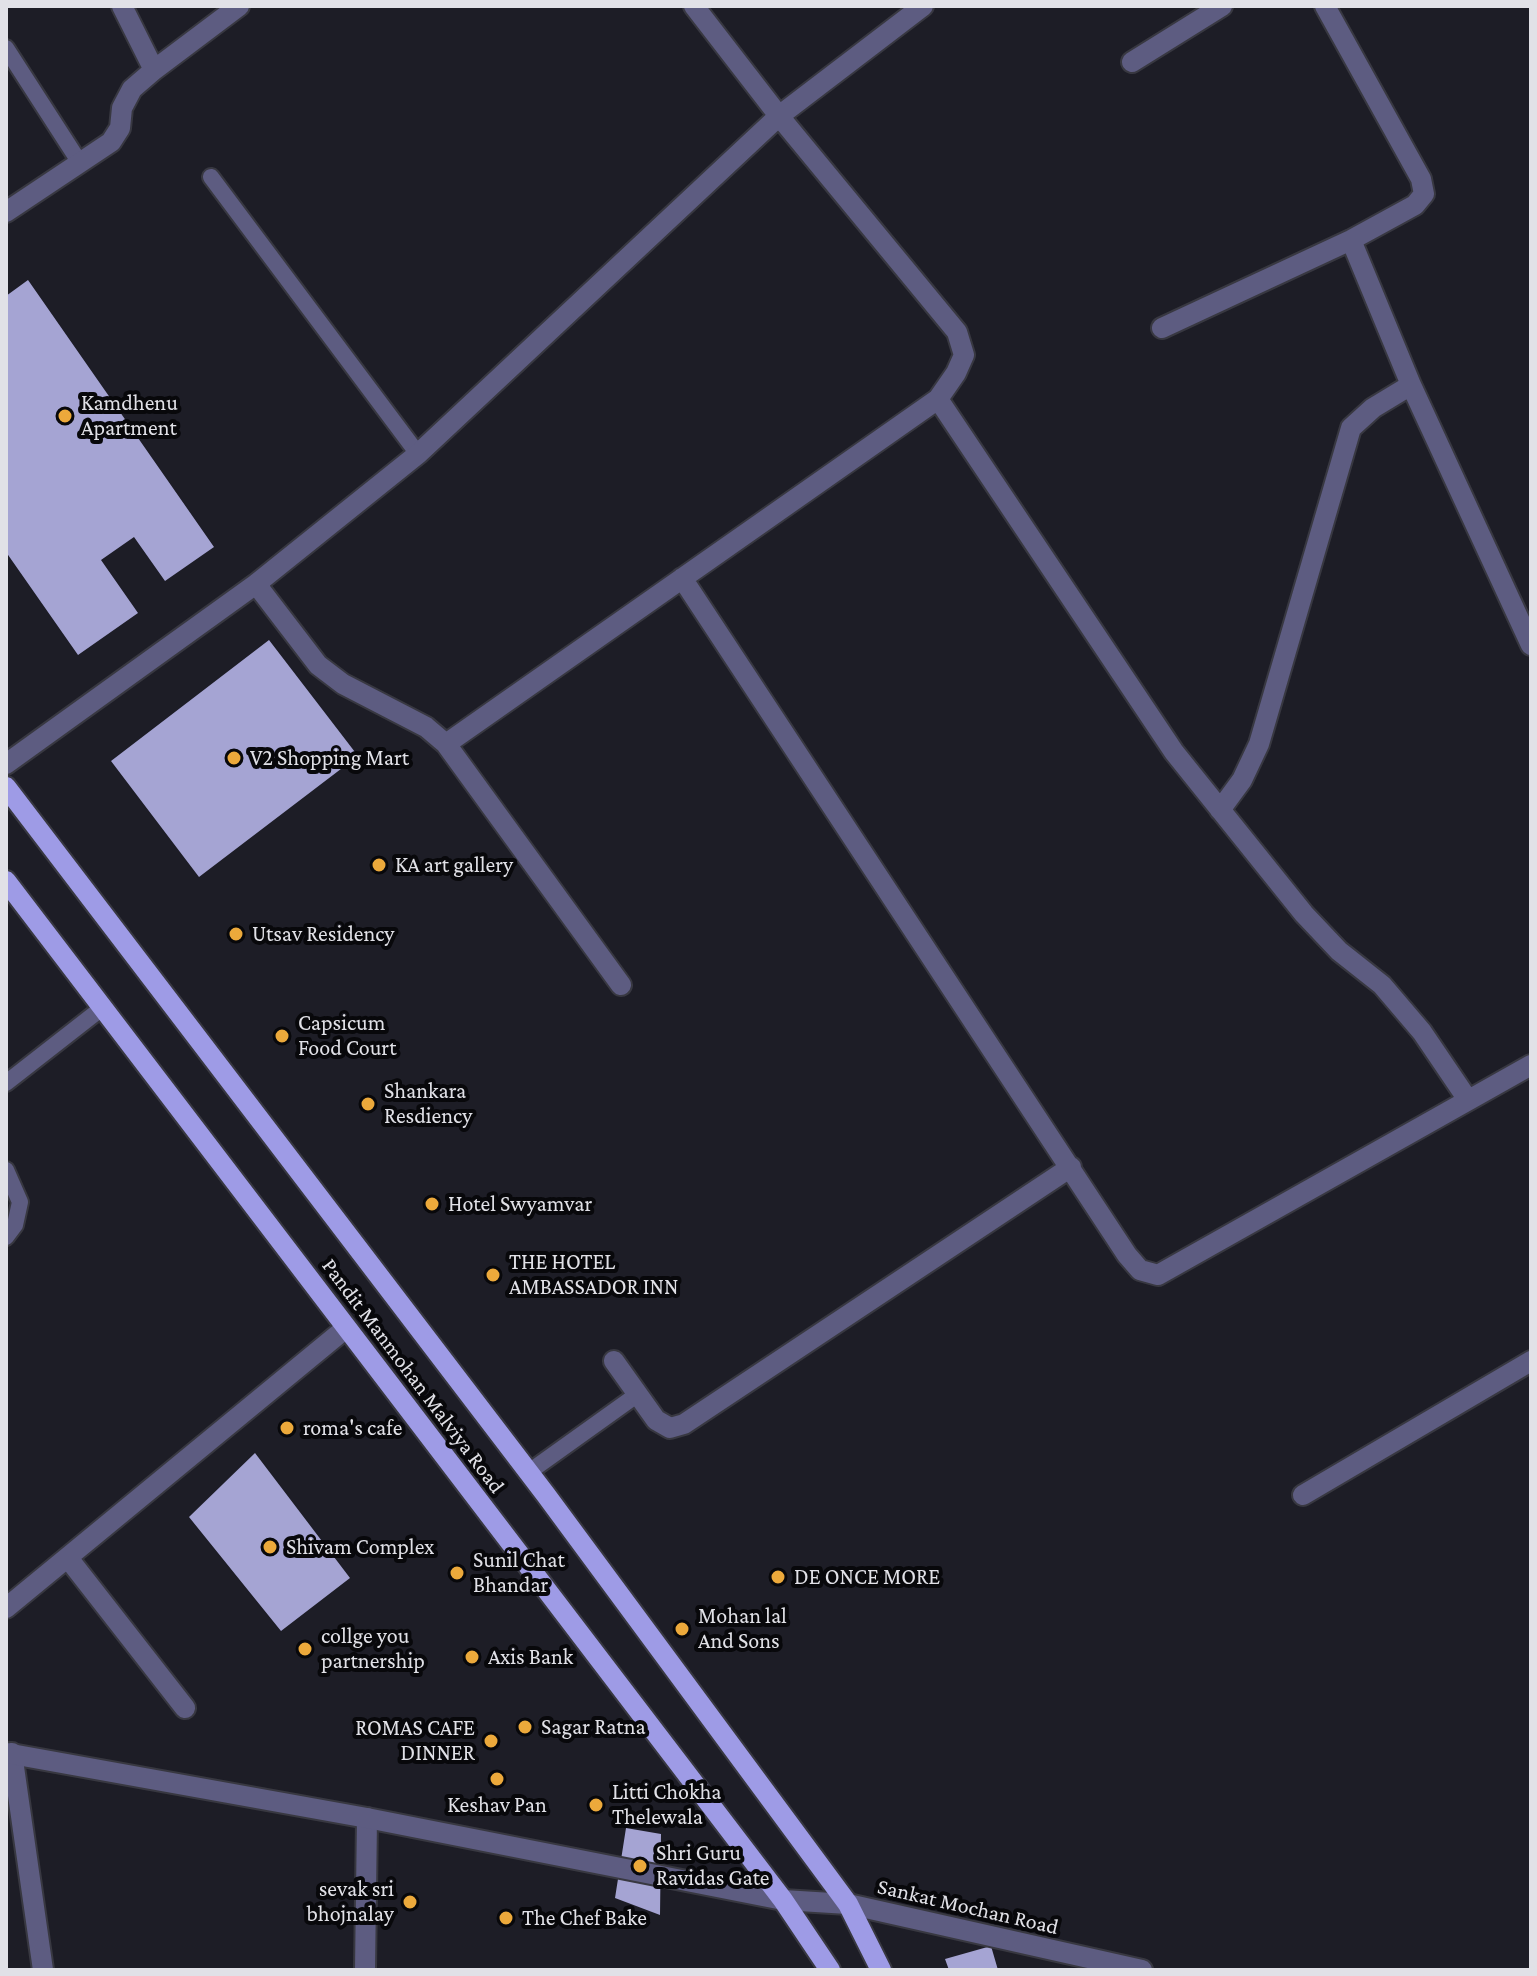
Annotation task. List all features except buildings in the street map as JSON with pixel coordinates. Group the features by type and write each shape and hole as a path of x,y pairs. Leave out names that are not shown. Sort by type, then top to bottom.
{"main road":[{"path":"6,787 529,1472 848,1904 881,1970"},
{"name":"Pandit Manmohan Malviya Road","path":"6,881 783,1900 830,1970"}],"street":[{"path":"122,6 154,70"},
{"path":"6,212 111,142 120,128 122,108 132,89 239,6"},
{"path":"446,744 938,399 964,355 957,332 779,116 694,6"},
{"path":"6,764 256,584 418,454 779,116 923,6"},
{"path":"1132,62 1222,6"},
{"path":"1162,328 1351,240 1415,205 1424,194 1421,179 1325,6"},
{"path":"1351,240 1411,385 1531,645"},
{"path":"1220,810 1242,780 1259,744 1351,428 1373,408 1411,385"},
{"path":"938,399 1174,752 1304,914 1339,951 1382,985 1422,1032 1468,1100"},
{"path":"682,578 1127,1255 1140,1270 1158,1275 1531,1065"},
{"path":"256,584 318,665 343,684 426,727 446,744 621,985"},
{"path":"614,1361 656,1420 670,1428 684,1424 1071,1167"},
{"path":"6,1608 346,1328"},
{"path":"1303,1495 1531,1361"},
{"path":"68,1558 185,1708"},
{"path":"9,1753 43,1970"},
{"name":"Sankat Mochan Road","path":"9,1753 367,1818 783,1900 848,1904 1142,1970"},
{"path":"365,1970 367,1818"}],"lane":[{"path":"6,48 80,163"},
{"path":"211,177 418,454"},
{"path":"6,1083 102,1008"},
{"path":"6,1170 20,1202 15,1225 6,1237"},
{"path":"529,1472 638,1394"}],"place":[{"name":"Kamdhenu Apartment","path":"65,416"},
{"name":"V2 Shopping Mart","path":"234,758"},
{"name":"KA art gallery","path":"379,865"},
{"name":"Utsav Residency","path":"236,934"},
{"name":"Capsicum Food Court","path":"282,1036"},
{"name":"Shankara Resdiency","path":"368,1104"},
{"name":"Hotel Swyamvar","path":"432,1204"},
{"name":"THE HOTEL AMBASSADOR INN","path":"493,1275"},
{"name":"roma's cafe","path":"287,1428"},
{"name":"Shivam Complex","path":"270,1547"},
{"name":"Sunil Chat Bhandar","path":"457,1573"},
{"name":"DE ONCE MORE","path":"778,1577"},
{"name":"Mohan lal And Sons","path":"682,1629"},
{"name":"collge you partnership","path":"305,1649"},
{"name":"Axis Bank","path":"472,1657"},
{"name":"Sagar Ratna","path":"525,1727"},
{"name":"ROMAS CAFE DINNER","path":"491,1741"},
{"name":"Keshav Pan","path":"497,1779"},
{"name":"Litti Chokha Thelewala","path":"596,1805"},
{"name":"Shri Guru Ravidas Gate","path":"640,1866"},
{"name":"sevak sri bhojnalay","path":"410,1902"},
{"name":"The Chef Bake","path":"506,1918"}]}
